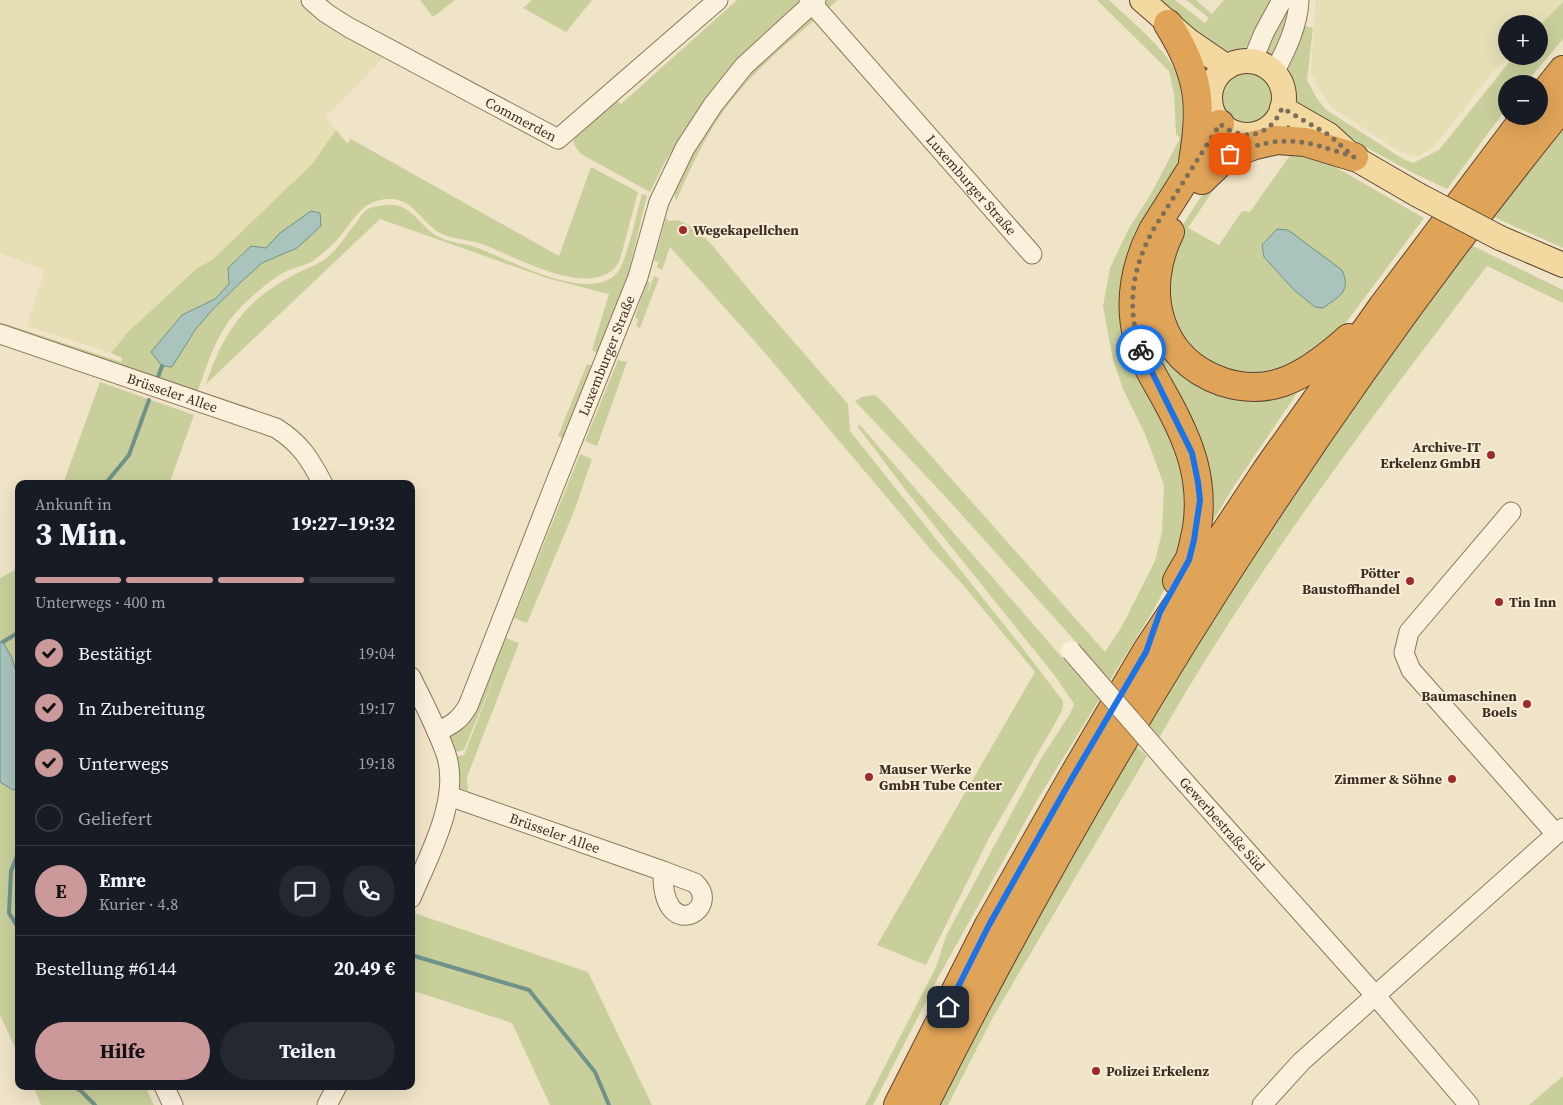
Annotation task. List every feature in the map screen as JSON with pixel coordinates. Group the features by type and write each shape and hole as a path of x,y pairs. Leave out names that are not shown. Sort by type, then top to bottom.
{"highway":[{"path":"1168,24 1190,64 1195,79 1198,120 1196,175 1165,242 1159,260 1155,285 1156,302 1164,332 1183,359 1197,370 1214,379 1238,386 1266,386 1283,382 1300,374 1332,353 1382,306"},
{"path":"924,1105 1027,908 1088,800 1206,605 1264,515 1365,366 1520,159 1557,105 1563,70"},
{"path":"898,1105 989,925 1146,652 1266,471 1382,306 1519,125"},
{"path":"1146,652 1160,612 1192,551 1200,500 1192,453 1144,358 1138,341 1132,305 1133,286 1137,266 1153,230 1196,175 1227,128"},
{"path":"1196,175 1228,155 1255,145 1277,140 1306,142 1354,157"}],"main road":[{"path":"1142,0 1223,70"},
{"path":"1237,62 1252,62 1267,67 1274,73 1280,81 1283,90 1278,116 1267,130 1246,135 1227,128 1214,116 1210,94 1214,82 1223,70 1237,62"},
{"path":"1278,116 1329,135 1354,157 1418,195 1500,238 1563,265"}],"street":[{"name":"Commerden","path":"311,0 326,13 395,54 558,138 718,0"},
{"path":"1252,62 1264,33 1282,0"},
{"path":"1274,73 1288,44 1298,16 1299,0"},
{"name":"Luxemburger Straße","path":"437,732 455,724 468,706 638,278 659,202 685,148 713,105 739,72 813,1 1032,254"},
{"name":"Brüsseler Allee","path":"0,334 276,428 292,438 303,450 321,480"},
{"path":"1262,1105 1301,1062 1560,831 1411,670 1404,653 1409,632 1511,512"},
{"name":"Gewerbestraße Süd","path":"1071,651 1175,771 1375,995 1469,1105"},
{"path":"415,685 447,756 450,782 449,796 440,828 415,888"},
{"name":"Brüsseler Allee","path":"449,796 663,871"},
{"path":"166,1090 173,1105"},
{"path":"327,1105 335,1090"}],"shaded area":[{"path":"0,0 302,0 386,55 325,117 336,130 312,164 212,260 196,268 128,332 111,353 27,326 45,270 0,253"},
{"path":"1316,0 1563,0 1548,18 1548,15 1498,15 1498,65 1500,65 1434,147 1418,156 1400,152 1332,107 1311,73"}],"green space":[{"path":"420,0 455,0 433,17"},
{"path":"532,0 592,0 566,32 523,8"},
{"path":"737,0 798,0 798,5 702,105 665,162 650,192 581,154 574,143 575,134 616,100 621,104"},
{"path":"826,0 838,0 764,65 725,109 704,142 676,201 677,186 695,147 709,123 726,100 763,57"},
{"path":"1097,0 1109,0 1168,59 1179,81 1182,131 1189,133 1179,160 1150,215 1128,269 1167,422 1192,506 1172,576 1150,616 1110,680 942,493 855,401 862,397 875,395 884,403 1105,652 1122,626 1155,561 1162,532 1164,485 1145,434 1123,389 1113,360 1103,306 1110,268 1128,230 1152,192 1180,138 1176,134 1174,94 1169,71"},
{"path":"1159,0 1175,0 1205,23 1209,18 1186,0 1196,0 1212,14 1224,0 1274,0 1251,42 1243,50 1231,53 1216,48"},
{"path":"1288,0 1295,0 1273,63 1260,55"},
{"path":"1563,2 1563,39 1548,57 1548,17"},
{"path":"1301,25 1313,28 1307,80 1325,109 1403,159 1413,163 1439,150 1498,76 1498,120 1447,189 1411,172 1301,111 1289,101 1286,66"},
{"path":"1507,65 1541,65 1533,75 1499,75"},
{"path":"1241,68 1253,68 1264,73 1272,81 1277,92 1275,110 1264,123 1253,128 1241,128 1230,123 1222,115 1217,104 1217,92 1222,81 1230,73"},
{"path":"1563,124 1563,248 1489,215"},
{"path":"336,130 347,143 351,139 559,256 591,167 638,192 620,260 609,273 593,278 575,278 554,273 482,244 442,234 405,203 390,199 380,200 364,207 336,241 316,259 278,276 240,308 223,329 210,356 197,393 0,326 0,322 121,362 122,358 111,353 128,332 197,268 212,260 312,164"},
{"path":"1293,151 1307,154 1332,165 1424,218 1339,332 1304,363 1252,377 1202,362 1171,326 1166,263 1177,234 1202,195 1224,166 1228,168 1188,228 1219,245 1242,211 1250,212"},
{"path":"642,194 647,196 625,286 600,355 592,350 609,294 550,279 380,219 206,384 224,342 246,310 277,285 323,261 338,246 361,215 368,209 382,205 398,205 410,212 433,233 443,239 475,247 547,276 568,282 587,284 604,282 617,273 621,267"},
{"path":"666,218 669,221 678,220 696,229 712,245 848,404 850,431 1063,701 1061,713 989,838 926,965 877,945 1035,672 759,346 670,247 662,270 657,267 659,261 654,260"},
{"path":"1469,244 1563,290 1563,303 1487,266 1357,438 1274,555 1234,615 1159,738 1146,722 1324,443"},
{"path":"1152,270 1203,380 1312,371 1234,486 1199,544 1203,519 1155,369 1137,295"},
{"path":"654,276 659,278 640,328 636,326 638,320 635,317 647,282 650,282 647,295"},
{"path":"618,360 627,362 597,446 585,441"},
{"path":"587,364 596,367 567,440 558,436"},
{"path":"100,382 194,415 170,480 64,480"},
{"path":"859,424 1099,700 1039,797 940,974 873,1105 865,1105 936,967 946,936 1040,760 1070,714 1074,704 1055,676 904,488 858,427"},
{"path":"580,454 592,459 575,509 527,623 514,618"},
{"path":"15,570 15,1047 0,1015 0,578"},
{"path":"506,638 519,643 467,777 468,791 453,786 451,757 464,755 499,666 464,750 450,753 448,741 452,732 479,704"},
{"path":"1133,744 1147,756 993,1017 948,1105 931,1105"},
{"path":"415,913 588,972 652,1105 550,1105 512,1023 415,991"},
{"path":"1563,1076 1563,1105 1529,1105"},
{"path":"35,1090 147,1090 154,1105 41,1105"}],"water":[{"path":"311,211 320,213 321,226 297,248 262,263 213,309 195,330 172,367 162,366 151,352 182,315 215,299 229,284 228,268 251,246 266,248 280,233"},
{"path":"1277,229 1288,230 1342,270 1345,284 1342,293 1323,308 1315,307 1294,290 1264,257 1262,245"},
{"path":"0,641 3,642 12,658 15,669 15,790 0,782"}],"waterway":[{"path":"157,380 162,366"},
{"path":"108,480 129,455 149,400"},
{"path":"3,642 15,634"},
{"path":"15,861 11,871 9,913 15,923"},
{"path":"415,956 529,990 595,1072 609,1105"},
{"path":"79,1090 95,1105"}],"way so far":[{"path":"1141,350 1132,305 1137,266 1153,230 1213,138 1220,124 1233,133 1256,134 1267,130 1273,124 1282,108 1329,135 1354,157 1321,146 1292,140 1277,140 1230,154"}],"place":[{"name":"Wegekapellchen","path":"683,230"},
{"name":"Archive-IT Erkelenz GmbH","path":"1491,455"},
{"name":"Pötter Baustoffhandel","path":"1410,581"},
{"name":"Tin Inn","path":"1499,602"},
{"name":"Baumaschinen Boels","path":"1527,704"},
{"name":"Mauser Werke GmbH Tube Center","path":"869,777"},
{"name":"Zimmer & Söhne","path":"1452,779"},
{"name":"Polizei Erkelenz","path":"1096,1071"}],"route":[{"path":"948,1007 989,925 1146,652 1160,612 1189,560 1192,551 1200,500 1196,468 1192,453 1141,350"}]}
